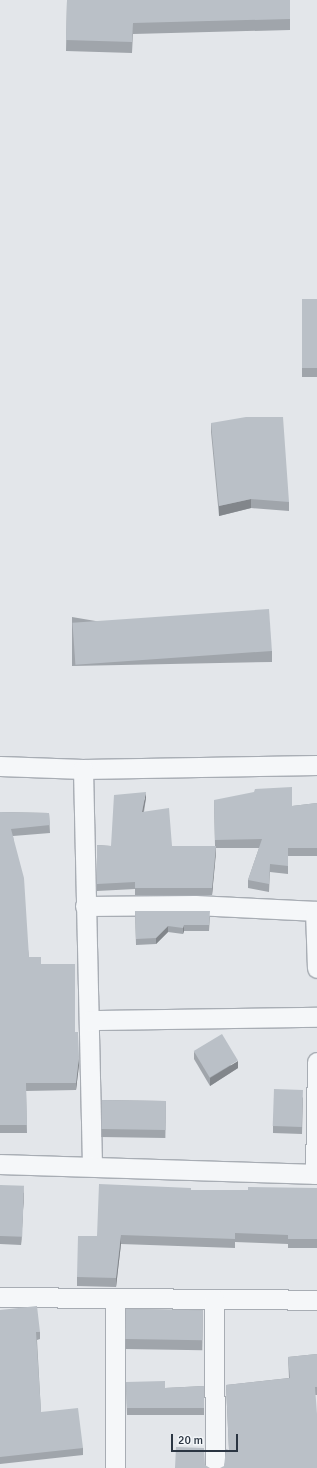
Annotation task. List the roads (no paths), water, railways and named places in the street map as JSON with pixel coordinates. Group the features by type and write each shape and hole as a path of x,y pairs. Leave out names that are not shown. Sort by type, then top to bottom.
{"street":[{"path":"0,766 83,768 317,765"},
{"path":"83,768 85,906 90,1020 92,1166"},
{"path":"85,906 195,905 316,911 317,968"},
{"path":"90,1020 317,1017"},
{"path":"0,1164 316,1174 317,1062"},
{"path":"0,1297 317,1300"},
{"path":"115,1298 115,1468"},
{"path":"214,1299 215,1468"}]}
